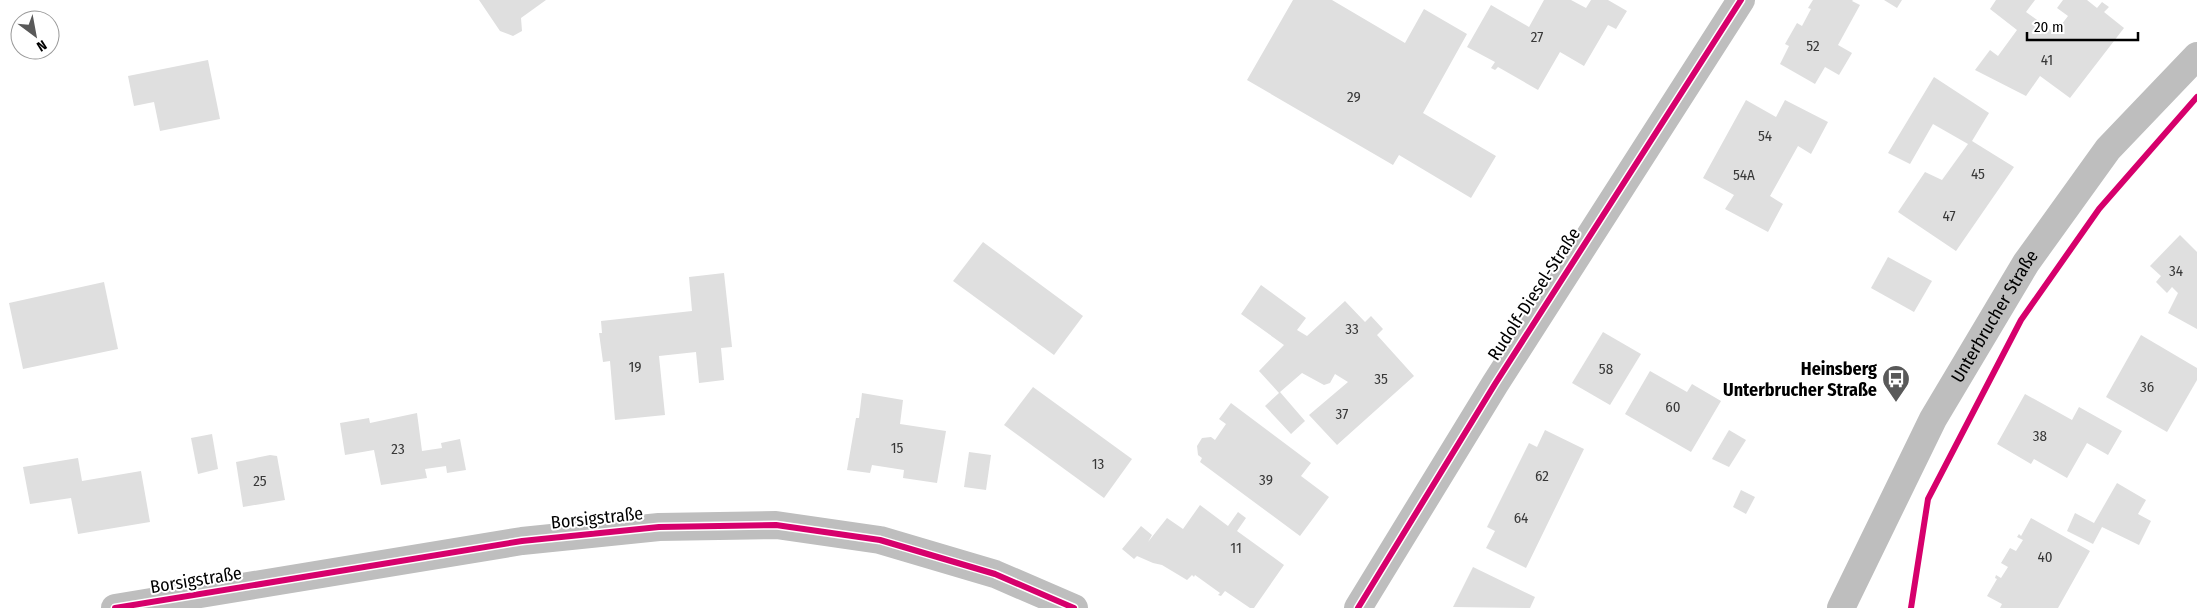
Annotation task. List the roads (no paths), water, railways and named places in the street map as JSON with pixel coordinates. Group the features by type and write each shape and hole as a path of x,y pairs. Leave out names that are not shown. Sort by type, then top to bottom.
{"street":[{"name":"Rudolf-Diesel-Straße","path":"1358,608 1495,384 1741,0"},
{"name":"Unterbrucher Straße","path":"1841,608 1933,419 2026,263 2108,149 2194,66"},
{"name":"Borsigstraße","path":"115,608 522,541 660,526 776,525 880,540 995,574 1074,608"}],"place":[{"name":"Heinsberg Unterbrucher Straße","path":"1896,403"}]}
